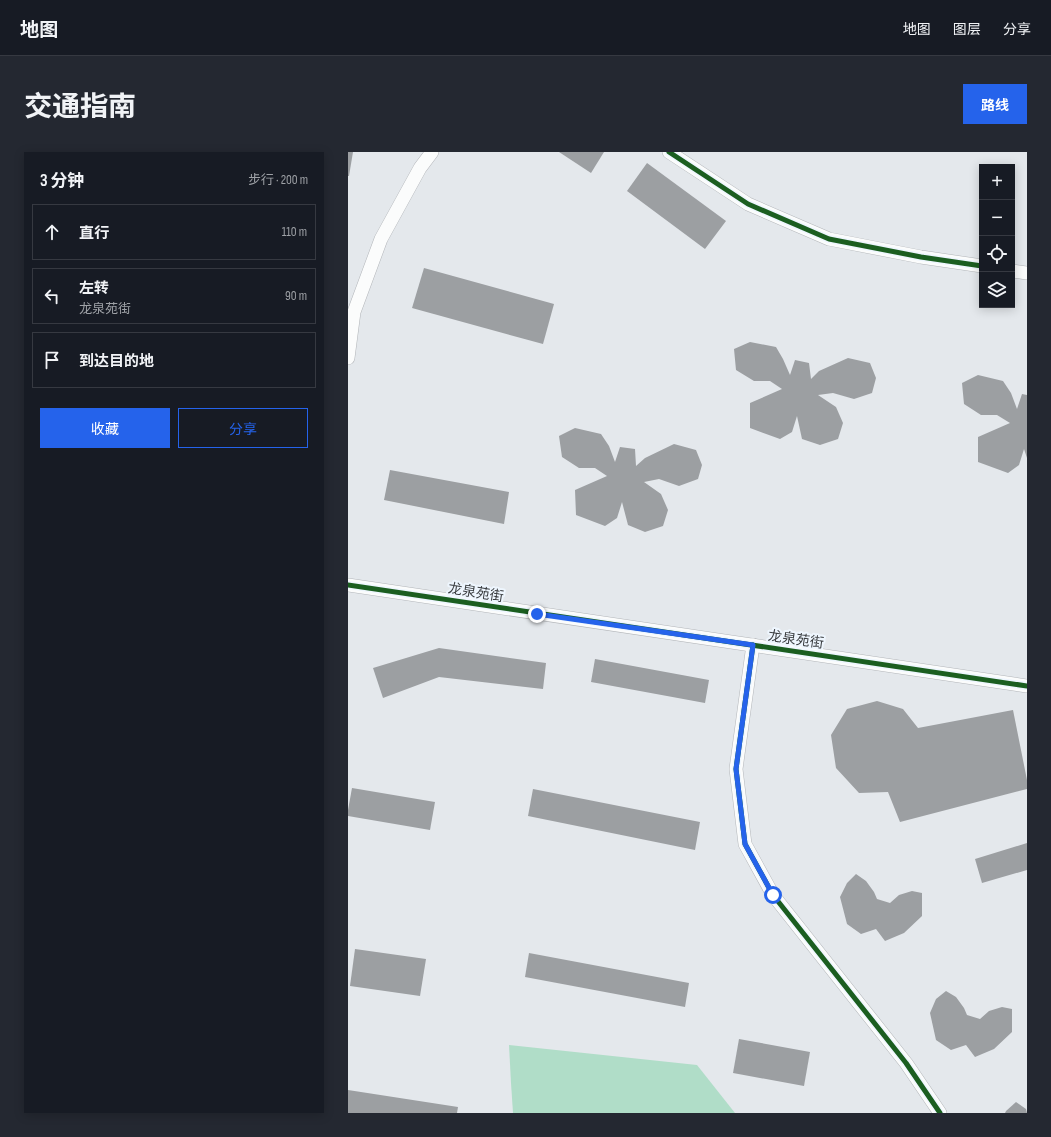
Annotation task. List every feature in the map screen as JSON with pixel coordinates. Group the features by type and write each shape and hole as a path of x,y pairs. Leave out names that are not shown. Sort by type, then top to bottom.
{"street":[{"path":"348,358 354,312 381,239 420,168 432,152"},
{"path":"669,152 748,204 829,240 921,257 979,266"},
{"path":"1015,271 1027,273"},
{"name":"龙泉苑街","path":"348,585 1027,686"},
{"path":"753,645 736,769 745,844 773,895 906,1063 940,1113"}],"green space":[{"path":"509,1045 697,1065 735,1113 513,1113"}],"building":[{"path":"348,152 353,152 349,176 348,176"},
{"path":"559,152 604,152 591,173"},
{"path":"647,163 726,221 705,249 627,191"},
{"path":"424,268 554,304 543,344 412,308"},
{"path":"750,342 776,347 790,375 795,360 809,363 811,379 819,371 848,358 870,363 876,378 872,393 854,399 833,393 818,395 836,407 843,423 838,439 820,445 802,439 797,416 792,432 780,439 750,428 750,403 782,389 770,381 754,381 736,370 734,349"},
{"path":"978,375 1003,381 1011,393 1017,409 1022,394 1027,395 1027,458 1024,449 1019,465 1008,473 978,462 978,437 1010,423 997,415 981,415 964,404 962,383"},
{"path":"575,428 601,434 609,446 615,462 620,447 635,449 636,466 645,458 674,444 696,450 702,465 698,479 679,486 659,479 644,482 661,494 668,510 663,526 645,532 628,525 622,502 617,518 605,526 576,515 575,490 607,476 595,468 579,468 562,457 559,436"},
{"path":"390,470 509,492 504,524 384,500"},
{"path":"439,648 546,663 543,689 439,677 383,698 373,668"},
{"path":"595,659 709,680 705,703 591,682"},
{"path":"877,701 903,709 918,728 1013,710 1027,780 1027,789 900,822 888,792 859,793 836,768 831,735 847,709"},
{"path":"352,788 435,802 430,830 348,816"},
{"path":"533,789 700,822 695,850 528,816"},
{"path":"1027,843 1027,870 982,883 975,859"},
{"path":"856,874 866,881 877,899 890,903 899,895 912,891 922,893 922,916 904,933 885,941 876,929 861,934 847,924 840,897 847,883"},
{"path":"355,949 426,959 420,996 350,986"},
{"path":"529,953 689,983 685,1007 525,977"},
{"path":"946,991 956,997 967,1015 980,1019 989,1011 1002,1007 1012,1009 1012,1032 994,1049 975,1057 966,1045 951,1050 936,1040 930,1013 936,999"},
{"path":"739,1039 810,1052 804,1086 733,1073"},
{"path":"348,1090 458,1107 457,1113 348,1113"},
{"path":"1016,1102 1026,1109 1027,1113 1005,1113 1006,1111"}],"cycle path":[{"path":"669,152 748,204 829,239 921,257 979,266"},
{"path":"348,585 1027,686"},
{"path":"753,645 736,769 745,844 773,895 906,1063 940,1113"}],"route":[{"path":"537,614 753,645 736,769 745,844 773,895"}]}
